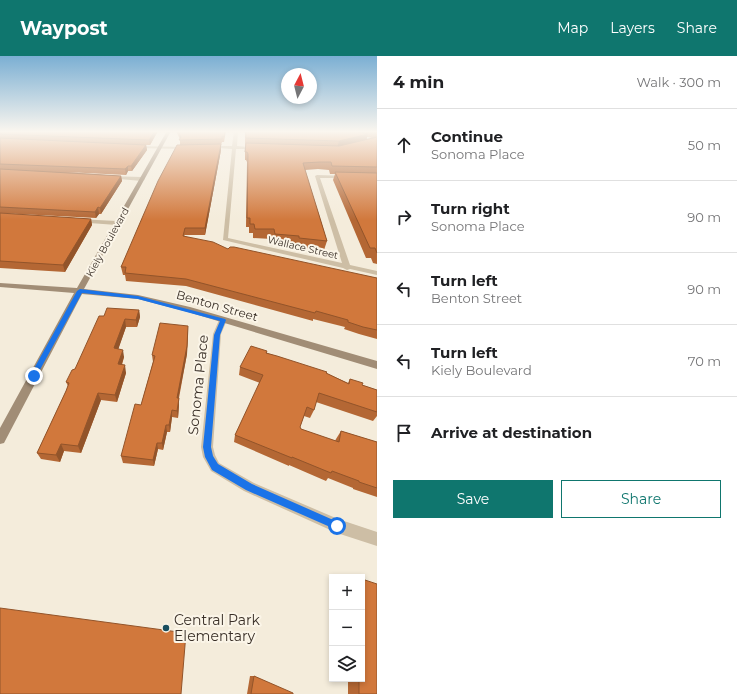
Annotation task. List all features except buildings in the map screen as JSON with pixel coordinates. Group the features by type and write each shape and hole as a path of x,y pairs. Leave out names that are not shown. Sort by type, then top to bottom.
{"main road":[{"name":"Kiely Boulevard","path":"0,439 117,223 153,161"},
{"name":"Benton Street","path":"0,285 138,297 224,320 377,365"}],"street":[{"name":"Wallace Street","path":"233,161 226,239 377,274"},
{"path":"347,268 318,176 355,177"},
{"path":"99,177 142,179"},
{"path":"71,220 117,223"},
{"name":"Sonoma Place","path":"224,320 217,335 207,447 209,457 215,467 249,487 337,526 377,539"}],"place":[{"name":"Central Park Elementary","path":"166,628"}],"route":[{"path":"34,376 80,291 138,297 224,320 217,334 207,447 209,457 215,467 249,487 337,526"}]}
